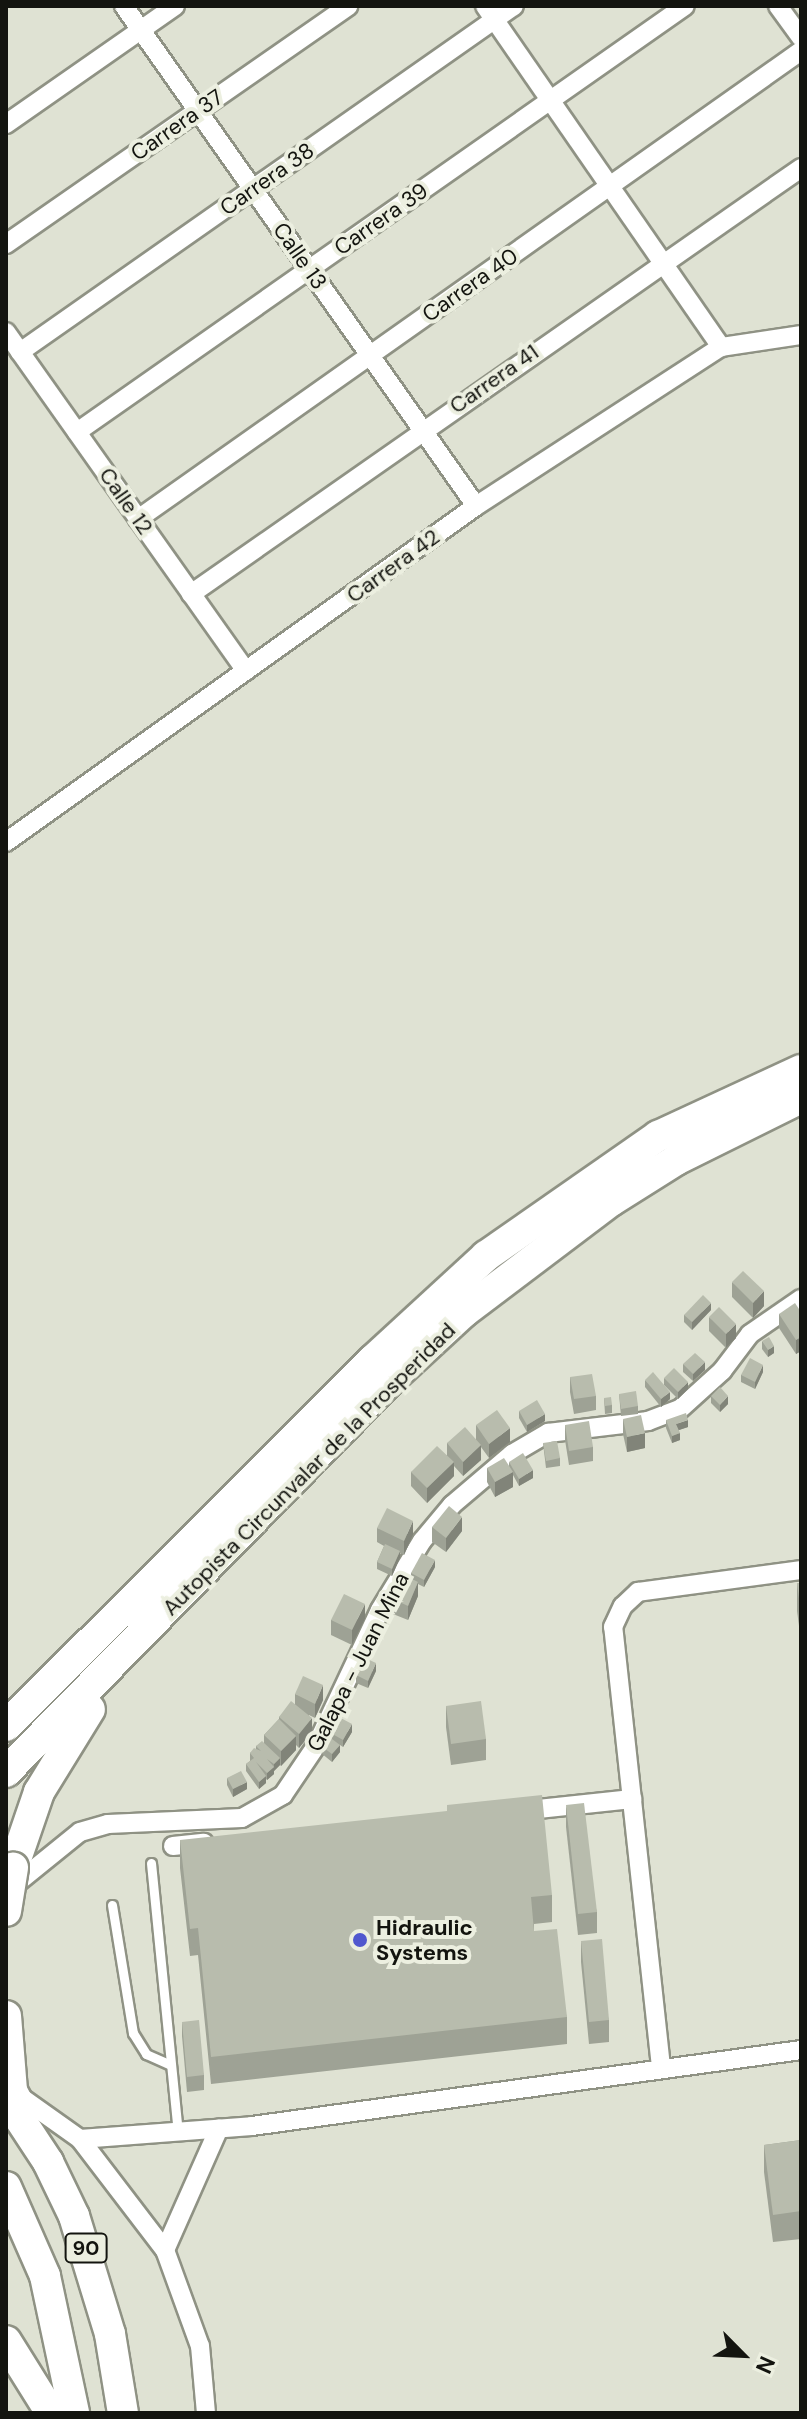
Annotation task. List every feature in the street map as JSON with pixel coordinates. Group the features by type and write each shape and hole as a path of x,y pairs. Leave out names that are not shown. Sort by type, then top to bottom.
{"highway":[{"name":"Autopista Circunvalar de la Prosperidad","path":"6,1726 384,1350 524,1225 658,1136 801,1070"},
{"name":"Autopista Circunvalar de la Prosperidad","path":"6,1772 139,1642 389,1381 486,1294 637,1185 801,1098"},
{"path":"6,1700 63,1662 112,1619"},
{"path":"6,1911 10,1880 52,1769 139,1642"},
{"path":"6,2016 9,2095"},
{"name":"90","path":"9,2095 48,2162 93,2268 123,2413"},
{"name":"90","path":"6,2187 45,2276 74,2413"},
{"path":"6,2341 51,2413"}],"street":[{"name":"Calle 13","path":"124,6 476,506"},
{"path":"6,124 175,6"},
{"name":"Carrera 37","path":"6,244 348,6"},
{"name":"Carrera 38","path":"20,352 252,189 490,13 514,6"},
{"name":"Carrera 39","path":"77,432 685,6"},
{"path":"778,6 801,38"},
{"path":"490,13 721,347"},
{"name":"Carrera 40","path":"138,519 801,51"},
{"name":"Carrera 41","path":"191,594 421,429 801,168"},
{"name":"Calle 12","path":"6,332 246,671"},
{"name":"Carrera 42","path":"6,842 476,506 721,347 801,335"},
{"name":"Galapa - Juan Mina","path":"10,1880 80,1832 108,1824 242,1818 283,1795 316,1746 380,1610 422,1541 452,1505 512,1454 548,1433 621,1426 680,1409 722,1371 750,1334 801,1299"},
{"path":"661,2067 612,1643 623,1606 638,1592 801,1570"},
{"path":"506,1812 632,1799"},
{"path":"173,1846 221,1842"},
{"path":"80,2139 219,2128 801,2050"},
{"path":"9,2095 80,2139 165,2250 200,2346 206,2413"},
{"path":"165,2250 219,2128"}],"lane":[{"path":"151,1863 178,2132"},
{"path":"112,1905 133,2033 146,2054 171,2065"}],"building":[{"path":"743,1271 764,1291 753,1303 732,1282"},
{"path":"703,1295 711,1303 692,1322 684,1315"},
{"path":"795,1303 801,1312 801,1337 796,1340 779,1314"},
{"path":"719,1307 736,1324 726,1334 709,1317"},
{"path":"769,1337 774,1346 768,1350 762,1341"},
{"path":"695,1353 705,1362 693,1374 683,1364"},
{"path":"750,1358 763,1365 755,1382 741,1375"},
{"path":"674,1368 688,1382 678,1392 664,1378"},
{"path":"653,1372 670,1392 661,1399 645,1380"},
{"path":"592,1374 596,1396 574,1399 570,1377"},
{"path":"720,1387 728,1396 720,1405 711,1396"},
{"path":"636,1391 638,1406 621,1409 619,1394"},
{"path":"611,1397 612,1405 605,1406 604,1398"},
{"path":"537,1400 545,1414 527,1425 519,1411"},
{"path":"497,1410 510,1428 489,1444 476,1425"},
{"path":"686,1413 688,1420 676,1424 680,1433 672,1436 666,1420"},
{"path":"641,1415 645,1433 627,1437 623,1419"},
{"path":"589,1421 593,1447 569,1451 565,1425"},
{"path":"465,1427 481,1445 463,1462 447,1443"},
{"path":"557,1441 560,1458 546,1461 543,1443"},
{"path":"437,1446 454,1462 427,1488 411,1472"},
{"path":"523,1453 533,1470 519,1479 509,1462"},
{"path":"504,1458 513,1472 495,1482 487,1468"},
{"path":"449,1506 462,1517 446,1538 432,1527"},
{"path":"387,1508 413,1521 404,1541 377,1528"},
{"path":"385,1544 400,1551 392,1569 377,1562"},
{"path":"422,1553 435,1560 424,1580 411,1573"},
{"path":"404,1575 418,1582 408,1606 393,1599"},
{"path":"797,1583 801,1583 801,1614"},
{"path":"344,1594 365,1604 352,1630 331,1620"},
{"path":"365,1658 376,1663 368,1681 356,1675"},
{"path":"303,1676 323,1685 315,1704 295,1694"},
{"path":"291,1701 312,1718 299,1734 279,1717"},
{"path":"481,1701 486,1739 451,1744 446,1706"},
{"path":"337,1716 352,1724 343,1740 329,1732"},
{"path":"279,1719 296,1736 281,1751 264,1735"},
{"path":"328,1736 340,1745 332,1754 321,1746"},
{"path":"262,1741 280,1758 274,1764 267,1759 274,1767 267,1773 256,1762 266,1776 259,1782 246,1764 254,1758 250,1753 254,1748 261,1751 256,1746"},
{"path":"241,1771 247,1782 233,1789 227,1778"},
{"name":"Hidraulic Systems","path":"542,1795 552,1895 531,1897 534,1931 557,1929 567,2017 211,2057 198,1928 190,1929 180,1840 447,1811 447,1805"},
{"path":"584,1803 597,1912 578,1914 566,1805"},
{"path":"602,1939 609,2020 589,2022 581,1941"},
{"path":"199,2020 204,2075 187,2077 182,2022"},
{"path":"801,2140 801,2211 773,2215 764,2145"}],"place":[{"name":"Hidraulic Systems","path":"360,1940"}]}
